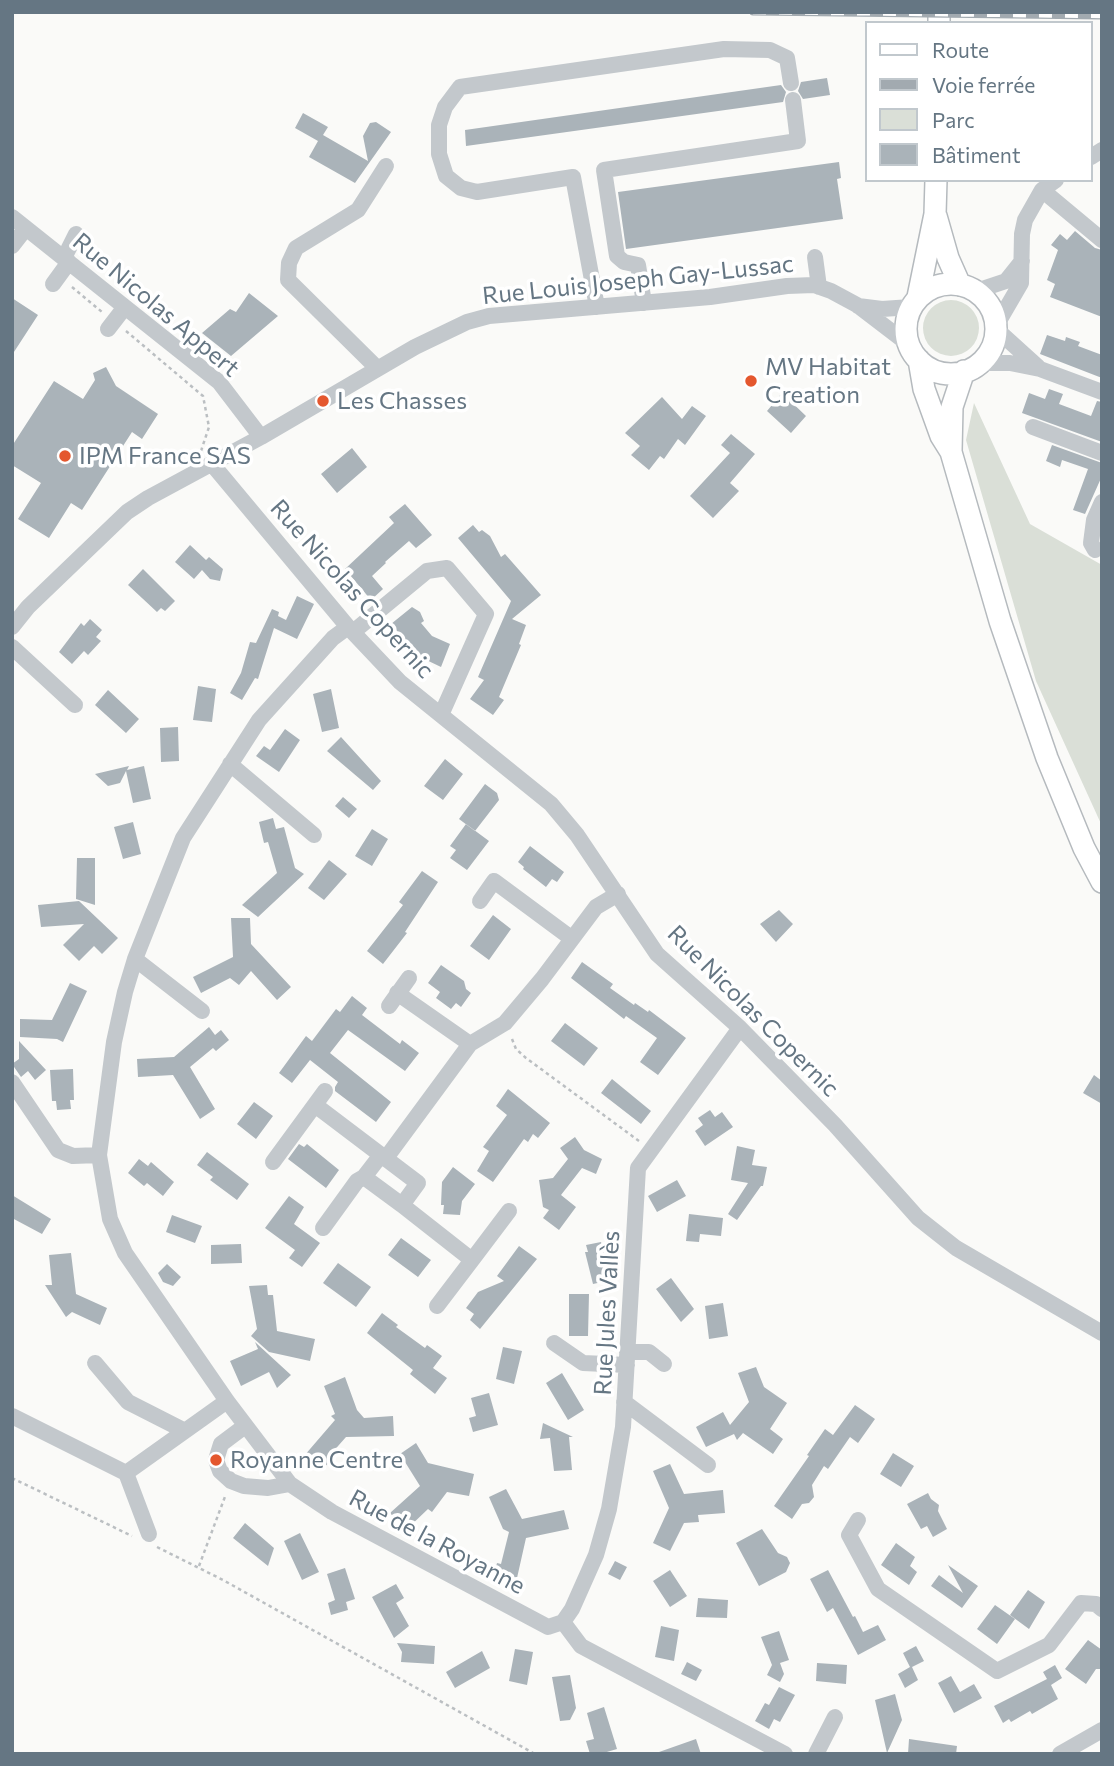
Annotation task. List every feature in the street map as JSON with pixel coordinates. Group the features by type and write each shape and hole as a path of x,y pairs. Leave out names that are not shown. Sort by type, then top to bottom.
{"main road":[{"path":"936,182 935,214 915,302 907,318 906,331 941,436 951,452 1000,621 1047,758 1084,848 1102,882"},
{"path":"935,214 948,258 968,288 986,300 993,312 996,328 992,348 972,367 952,407 951,452"},
{"path":"915,302 931,288 945,284 968,288"},
{"path":"914,352 940,372 972,367"}],"street":[{"path":"597,307 573,177 477,192 461,188 446,176 439,154 439,125 445,107 460,87 724,49 769,50 788,58 799,141 604,170 617,256 624,262 638,265 644,303"},
{"path":"377,368 288,280 289,264 296,248 358,210 386,166"},
{"path":"1040,369 996,328 1021,283 1022,234 1025,220 1042,190 1053,182"},
{"path":"1042,190 1102,240"},
{"name":"Rue Nicolas Appert","path":"12,217 219,382 261,438"},
{"path":"12,246 26,228"},
{"path":"56,280 76,234"},
{"path":"815,257 819,287"},
{"path":"968,288 1006,281 1022,261"},
{"name":"Rue Louis Joseph Gay-Lussac","path":"12,626 28,607 127,512 148,498 261,438 425,341 467,322 489,316 710,297 787,286 819,287 857,305 914,352"},
{"name":"Rue Louis Joseph Gay-Lussac","path":"857,305 882,309 915,302"},
{"path":"111,325 125,306"},
{"path":"972,367 1010,363 1040,369 1102,392"},
{"path":"1033,427 1102,453"},
{"name":"Rue Nicolas Copernic","path":"212,464 351,629 400,682 551,804 577,835 657,954 740,1028 835,1125 918,1218 956,1248 1102,1333"},
{"path":"1095,550 1091,543 1094,520 1102,502"},
{"name":"Rue de la Royanne","path":"441,715 486,614 447,568 427,571 351,629 333,638 259,720 183,838 135,960 114,1042 99,1155 110,1219 125,1253 245,1426 290,1484 355,1525 548,1627 563,1622"},
{"path":"12,647 75,705"},
{"path":"230,764 314,835"},
{"path":"480,901 494,881 571,938"},
{"path":"323,1228 357,1181 383,1156 470,1044 505,1023 596,907 618,894"},
{"path":"135,960 202,1011"},
{"path":"409,978 393,1000 470,1044"},
{"name":"Rue Jules Vallès","path":"563,1622 572,1609 596,1555 609,1509 623,1427 638,1168 740,1028"},
{"path":"12,1082 58,1150 73,1156 99,1155"},
{"path":"273,1163 320,1098 383,1156 418,1183 402,1205"},
{"path":"364,1177 471,1260"},
{"path":"437,1306 509,1211"},
{"path":"554,1343 583,1363 627,1359 649,1352 667,1358"},
{"path":"95,1363 128,1402 185,1431"},
{"path":"126,1473 228,1401"},
{"path":"624,1402 708,1465"},
{"path":"12,1416 126,1473 146,1539"},
{"path":"245,1426 220,1444 216,1460 220,1471 231,1481 244,1486 268,1488 290,1484"},
{"path":"858,1521 849,1535 878,1590 997,1671 1049,1645 1081,1603 1096,1604 1102,1609"},
{"path":"563,1622 581,1646 785,1754"},
{"path":"816,1754 835,1717"},
{"path":"1060,1754 1084,1748 1102,1730"}],"path":[{"path":"56,280 203,396 209,427 203,450"},
{"path":"505,1023 516,1049 526,1058 651,1150"},
{"path":"12,1478 146,1539 535,1754"},
{"path":"198,1567 231,1481"}],"green space":[{"path":"951,300 962,302 971,308 977,317 977,339 971,348 962,354 951,356 940,354 931,348 925,339 923,328 925,317 931,308 940,302"},
{"path":"974,403 1030,524 1102,565 1102,826 1036,681 966,440"}],"building":[{"path":"827,78 830,95 803,99 798,91 801,82"},
{"path":"781,85 786,92 783,102 466,146 465,130"},
{"path":"303,113 328,127 323,135 368,161 363,136 370,123 376,122 391,132 355,183 309,157 318,141 295,128"},
{"path":"839,162 841,178 837,179 843,219 626,249 618,192"},
{"path":"1075,231 1095,248 1102,250 1102,317 1050,297 1055,284 1047,280 1058,250 1051,245 1060,234 1067,240"},
{"path":"249,293 278,316 231,356 202,333 230,309 236,312"},
{"path":"12,298 38,315 12,355"},
{"path":"1047,335 1065,341 1066,337 1080,342 1078,346 1102,355 1102,378 1040,354"},
{"name":"IPM France SAS","path":"106,367 116,386 158,414 142,439 132,432 82,510 71,503 49,538 18,519 41,483 12,465 12,446 54,381 83,399 95,380 93,373"},
{"path":"1049,389 1063,394 1059,404 1091,416 1097,401 1102,402 1102,442 1022,413 1029,393 1045,399"},
{"path":"782,393 806,416 791,433 767,411"},
{"path":"662,397 682,419 692,406 706,416 685,445 678,439 664,459 660,456 649,470 631,455 640,446 625,433"},
{"path":"731,434 755,454 730,483 739,491 713,518 690,496 730,453 721,445"},
{"path":"1052,445 1102,463 1102,476 1085,514 1073,510 1088,469 1062,460 1060,467 1046,461"},
{"path":"352,448 367,467 337,493 321,474"},
{"path":"405,504 432,535 416,548 409,541 385,562 372,576 383,589 371,600 345,569 394,523 389,517"},
{"path":"473,525 479,532 482,530 490,536 501,557 505,554 541,595 512,619 526,625 519,644 521,645 499,697 504,700 493,715 470,699 484,680 478,677 511,601 458,538"},
{"path":"190,545 206,560 209,557 223,569 220,581 210,579 202,570 194,579 175,562"},
{"path":"143,569 175,601 165,611 161,608 157,612 128,585"},
{"path":"297,596 314,604 297,639 274,628 258,679 255,678 242,700 230,693 241,673 250,642 256,643 272,609 286,620"},
{"path":"412,607 420,612 424,621 421,623 432,636 450,644 441,667 418,656 391,624"},
{"path":"90,619 102,630 96,637 101,641 88,655 84,651 72,664 59,652 81,623 84,626"},
{"path":"198,686 216,689 212,722 193,720"},
{"path":"331,689 339,728 322,732 313,694"},
{"path":"108,690 139,719 126,733 95,705"},
{"path":"178,727 179,761 161,762 160,728"},
{"path":"285,729 300,740 279,772 256,756 264,746 270,750"},
{"path":"341,737 381,781 373,790 327,751"},
{"path":"445,759 463,774 443,800 424,786"},
{"path":"129,766 127,770 144,766 151,799 133,803 126,771 120,783 108,786 95,774"},
{"path":"485,784 497,793 499,800 475,831 459,819"},
{"path":"343,797 357,809 349,818 335,806"},
{"path":"273,818 276,829 284,827 295,868 304,874 258,917 242,905 277,873 268,842 264,843 259,822"},
{"path":"133,822 141,854 123,859 114,827"},
{"path":"466,824 489,841 467,870 450,858 456,850 450,846"},
{"path":"372,829 388,839 372,866 355,856"},
{"path":"530,846 564,872 557,882 552,879 546,887 523,869 518,862"},
{"path":"77,858 95,858 95,905 76,899"},
{"path":"329,860 347,874 324,900 308,888"},
{"path":"422,871 438,882 405,932 407,933 383,964 367,951 403,905 399,902"},
{"path":"79,901 118,938 102,954 94,946 79,961 63,945 84,924 41,927 38,905"},
{"path":"779,910 793,924 776,942 760,924"},
{"path":"493,915 511,929 489,960 470,946"},
{"path":"231,918 250,918 251,944 291,987 277,1000 251,971 239,985 230,978 201,993 193,977 233,957"},
{"path":"582,962 613,984 610,988 634,1005 635,1003 648,1012 649,1010 686,1038 658,1075 640,1062 657,1038 626,1016 624,1019 571,978"},
{"path":"441,965 464,981 466,989 471,993 461,1007 456,1003 451,1009 436,998 440,992 428,983"},
{"path":"70,983 87,991 63,1042 57,1039 20,1037 20,1019 52,1020"},
{"path":"352,996 367,1008 362,1015 400,1044 402,1040 419,1053 405,1071 348,1030 330,1053 391,1102 376,1122 335,1091 338,1082 310,1060 292,1083 279,1073 306,1036 312,1041 336,1009 340,1012"},
{"path":"565,1023 598,1048 584,1066 551,1041"},
{"path":"209,1027 215,1035 221,1030 229,1040 216,1051 213,1048 190,1067 215,1109 200,1119 173,1075 138,1077 137,1059 174,1057"},
{"path":"19,1041 46,1070 35,1080 28,1071 21,1077 12,1064 19,1059"},
{"path":"73,1069 74,1100 70,1100 71,1109 57,1110 56,1101 52,1101 50,1070"},
{"path":"1094,1075 1102,1081 1102,1104 1083,1093"},
{"path":"612,1079 651,1111 641,1124 601,1093"},
{"path":"508,1089 550,1123 538,1138 533,1134 528,1142 524,1139 493,1182 477,1171 489,1151 483,1147 507,1115 496,1106"},
{"path":"254,1102 273,1116 256,1139 237,1124"},
{"path":"710,1110 715,1117 722,1112 733,1127 705,1146 695,1131 703,1125 698,1118"},
{"path":"575,1137 584,1150 602,1159 596,1174 582,1168 561,1195 576,1207 559,1230 543,1218 549,1210 543,1207 539,1180 553,1178 568,1159 560,1148"},
{"path":"299,1144 304,1147 307,1144 339,1170 326,1188 288,1159"},
{"path":"737,1146 755,1150 752,1165 767,1167 763,1186 737,1220 728,1214 748,1183 731,1180"},
{"path":"207,1152 249,1184 237,1200 210,1180 213,1177 197,1165"},
{"path":"139,1159 148,1166 151,1162 174,1182 163,1196 128,1173"},
{"path":"453,1167 475,1184 462,1201 460,1215 443,1214 444,1205 441,1205 442,1182"},
{"path":"677,1180 686,1196 657,1212 648,1196"},
{"path":"12,1195 51,1219 42,1234 12,1218"},
{"path":"289,1196 304,1207 294,1224 320,1243 302,1267 289,1258 295,1250 265,1228"},
{"path":"689,1214 723,1218 721,1236 700,1234 699,1242 686,1241"},
{"path":"172,1215 202,1226 195,1243 166,1232"},
{"path":"401,1238 431,1260 418,1277 388,1255"},
{"path":"601,1242 611,1280 593,1284 585,1252 588,1252 586,1245"},
{"path":"241,1244 242,1263 211,1264 211,1245"},
{"path":"519,1246 537,1259 480,1329 470,1320 474,1314 466,1308 478,1292 504,1281 497,1276"},
{"path":"71,1253 76,1294 107,1308 100,1325 72,1312 66,1317 45,1285 52,1285 49,1255"},
{"path":"338,1263 371,1287 356,1307 323,1283"},
{"path":"167,1264 181,1277 173,1286 163,1282 158,1273"},
{"path":"671,1278 694,1309 681,1322 656,1289"},
{"path":"267,1285 268,1295 273,1295 277,1331 315,1339 310,1361 269,1352 251,1336 257,1329 249,1286"},
{"path":"569,1294 589,1294 588,1336 569,1336"},
{"path":"723,1303 728,1336 709,1339 705,1306"},
{"path":"382,1313 425,1348 427,1345 442,1356 433,1368 447,1378 435,1394 410,1374 413,1370 367,1333"},
{"path":"255,1342 291,1375 277,1388 269,1372 241,1386 230,1361 258,1349"},
{"path":"503,1347 522,1351 514,1384 496,1379"},
{"path":"756,1367 764,1387 787,1403 770,1429 783,1439 773,1454 743,1433 737,1440 734,1434 706,1447 696,1427 723,1412 730,1425 749,1402 738,1373"},
{"path":"562,1373 584,1410 568,1420 546,1383"},
{"path":"345,1377 357,1410 364,1418 393,1416 394,1436 346,1437 331,1454 334,1457 321,1471 304,1456 335,1420 331,1416 335,1414 324,1386"},
{"path":"489,1393 498,1425 473,1432 469,1418 476,1416 471,1398"},
{"path":"855,1405 875,1419 858,1443 850,1437 828,1469 824,1466 812,1485 814,1497 809,1503 802,1504 792,1519 774,1506 825,1429 833,1435"},
{"path":"543,1423 573,1437 569,1437 572,1470 554,1471 550,1438 540,1439"},
{"path":"416,1443 428,1463 474,1474 469,1496 447,1492 432,1512 428,1509 406,1530 390,1513 420,1486 400,1454"},
{"path":"893,1453 914,1466 901,1487 880,1474"},
{"path":"670,1464 684,1494 723,1490 725,1513 698,1515 699,1522 684,1523 670,1551 653,1543 669,1508 653,1471"},
{"path":"506,1489 522,1519 564,1510 569,1529 526,1538 517,1578 509,1576 506,1590 492,1583 497,1563 501,1564 509,1532 503,1529 489,1497"},
{"path":"928,1493 939,1505 938,1511 947,1529 933,1537 927,1526 921,1529 907,1504"},
{"path":"245,1523 274,1548 268,1566 233,1538"},
{"path":"762,1529 778,1553 787,1557 790,1563 786,1572 759,1586 736,1543"},
{"path":"300,1533 319,1572 302,1580 284,1541"},
{"path":"896,1543 915,1557 910,1566 917,1572 909,1585 881,1565"},
{"path":"615,1561 627,1567 620,1580 608,1574"},
{"path":"948,1565 978,1586 962,1608 931,1586 939,1575 963,1593"},
{"path":"345,1568 355,1599 346,1602 348,1610 331,1615 328,1603 335,1600 327,1574"},
{"path":"670,1570 687,1596 670,1607 653,1581"},
{"path":"828,1570 863,1632 878,1625 886,1640 858,1655 833,1608 827,1612 810,1579"},
{"path":"396,1584 404,1598 396,1603 409,1626 394,1638 372,1597"},
{"path":"1028,1590 1045,1602 1029,1629 1010,1615"},
{"path":"698,1598 728,1600 727,1618 696,1617"},
{"path":"995,1605 1015,1619 997,1644 977,1629"},
{"path":"661,1626 679,1630 674,1661 655,1657"},
{"path":"779,1631 789,1660 780,1663 784,1674 780,1682 767,1675 772,1665 761,1637"},
{"path":"1088,1640 1102,1650 1102,1669 1096,1669 1086,1684 1065,1669"},
{"path":"397,1643 435,1646 434,1664 401,1662 402,1652"},
{"path":"916,1646 924,1661 912,1667 918,1680 905,1688 898,1674 910,1667 903,1653"},
{"path":"515,1649 533,1652 527,1685 509,1681"},
{"path":"482,1651 490,1668 455,1688 446,1672"},
{"path":"687,1662 702,1670 696,1681 681,1674"},
{"path":"817,1663 847,1665 846,1684 816,1681"},
{"path":"1055,1665 1062,1678 1051,1685 1058,1699 1032,1714 1030,1711 1011,1722 1009,1719 1003,1723 994,1706 1047,1679 1043,1672"},
{"path":"570,1675 576,1708 570,1720 560,1721 552,1677"},
{"path":"951,1676 960,1692 974,1684 982,1698 954,1713 938,1683"},
{"path":"779,1687 795,1695 780,1722 774,1719 769,1729 755,1721 765,1703 769,1705"},
{"path":"895,1694 902,1720 887,1753 875,1700"},
{"path":"604,1707 617,1749 590,1754 586,1741 594,1739 587,1713"},
{"path":"696,1739 701,1754 659,1752"},
{"path":"909,1739 957,1746 956,1754 908,1754"}],"railway":[{"path":"753,12 1102,16"}],"place":[{"name":"MV Habitat Creation","path":"751,381"},
{"name":"Les Chasses","path":"323,401"},
{"name":"IPM France SAS","path":"65,456"},
{"name":"Royanne Centre","path":"216,1460"}]}
